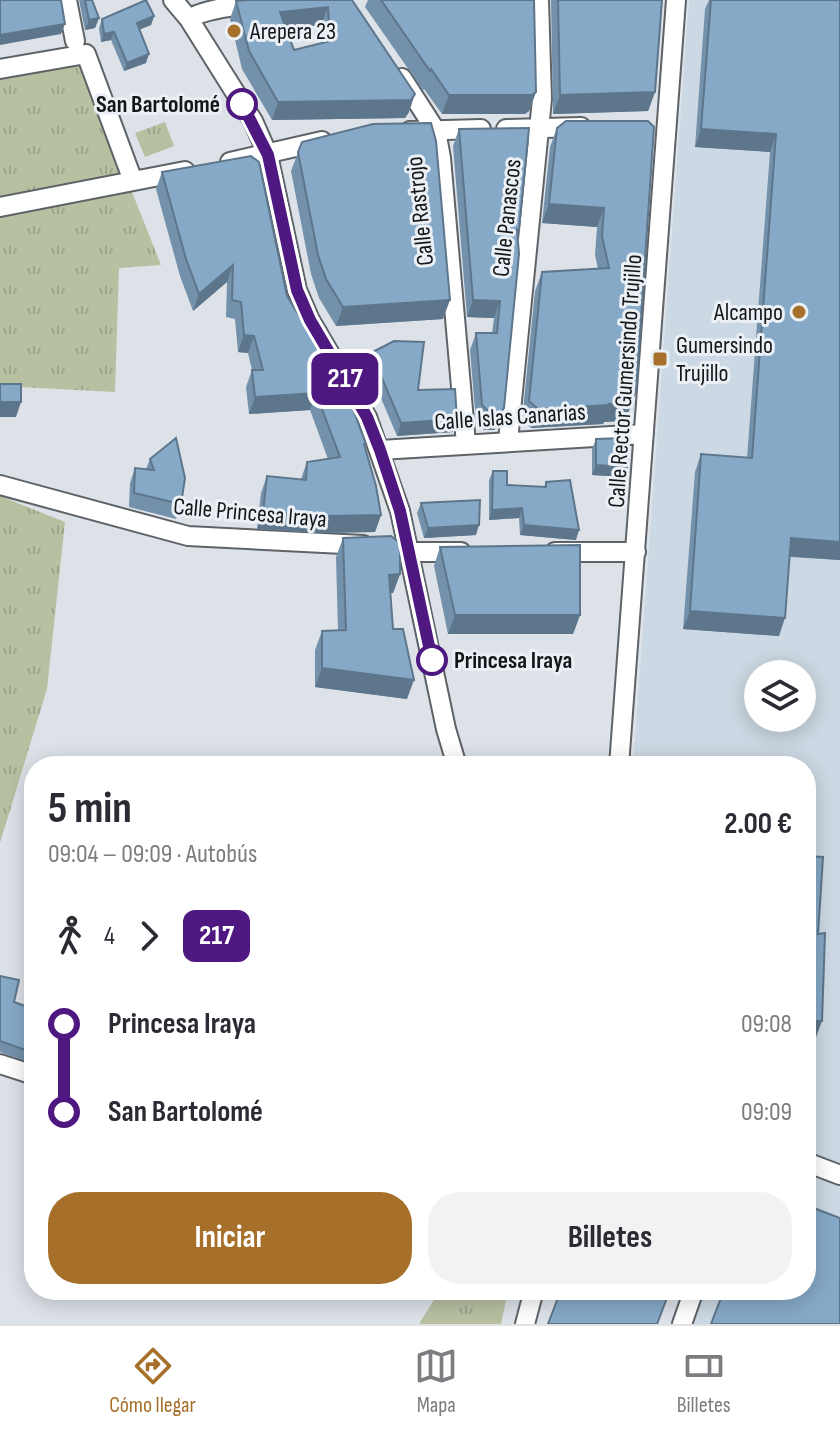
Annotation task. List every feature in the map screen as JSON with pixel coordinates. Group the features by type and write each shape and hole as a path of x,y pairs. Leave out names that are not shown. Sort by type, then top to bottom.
{"street":[{"path":"67,0 75,41"},
{"path":"173,0 189,19 253,121 268,155 297,290 310,320 367,417 380,450 400,511 454,756"},
{"path":"189,19 214,11 298,0"},
{"name":"Calle Panascos","path":"508,441 542,99 539,0"},
{"name":"Calle Rector Gumersindo Trujillo","path":"620,756 644,434 658,126 676,0"},
{"path":"0,69 86,54 133,181"},
{"name":"Calle Rastrojo","path":"395,68 436,131 441,158 466,444"},
{"path":"395,131 598,126"},
{"path":"0,207 268,155 334,139"},
{"name":"Calle Islas Canarias","path":"380,450 644,434"},
{"name":"Calle Princesa Iraya","path":"0,485 188,536 486,552"},
{"path":"531,552 636,552"},
{"path":"0,1064 24,1072"},
{"path":"816,1166 840,1175"},
{"path":"525,1324 531,1300"},
{"path":"682,1324 690,1300"}],"shaded area":[{"path":"689,0 840,0 840,1324 677,1324 685,1300 816,1300 816,756 634,756"}],"green space":[{"path":"76,51 161,265 119,268 115,392 0,386 0,63"},
{"path":"165,122 174,146 145,157 135,133"},
{"path":"0,496 65,522 47,689 27,756 24,756 0,843"},
{"path":"434,1300 506,1300 501,1324 419,1324"}],"building":[{"path":"0,0 61,0 65,24 0,35"},
{"path":"85,0 92,0 99,18 89,20"},
{"path":"146,0 154,16 137,23 149,54 127,63 114,32 104,34 102,19"},
{"path":"352,0 415,94 411,100 278,102 249,51 236,1","holes":["328,7 330,41 294,50 280,12"]},
{"path":"381,0 534,0 536,92 532,95 449,95"},
{"path":"558,0 662,0 655,92 560,95"},
{"name":"Alcampo","path":"711,0 840,0 840,542 791,538 785,618 690,611 701,454 752,458 776,134 701,129"},
{"path":"566,121 648,121 654,127 636,392 629,402 538,409 529,401 542,272 609,268 602,236 604,208 549,204 557,128"},
{"path":"431,123 436,141 450,300 343,307 326,279 318,255 298,152 302,142 373,124"},
{"path":"529,128 517,229 519,254 504,408 500,413 490,413 482,405 476,333 497,333 500,301 473,300 459,129"},
{"path":"251,156 259,162 287,296 348,396 366,444 381,515 263,512 267,476 306,480 307,462 340,457 316,393 255,397 252,370 263,370 254,336 244,335 241,302 232,300 233,265 199,294 162,172"},
{"path":"394,341 424,342 418,390 455,389 457,419 401,423 379,371 373,372 363,357"},
{"path":"0,384 21,384 21,402 0,402"},
{"path":"176,438 185,478 181,504 134,493 135,468 154,470 150,459"},
{"path":"623,438 629,447 627,467 596,465 596,439"},
{"path":"493,471 507,471 507,485 546,487 546,482 570,480 579,530 524,525 522,508 492,510"},
{"path":"480,500 479,525 428,528 421,503"},
{"path":"391,536 400,543 400,574 389,575 393,629 403,629 414,680 322,668 322,631 346,630 343,538"},
{"path":"580,545 580,615 455,615 440,547"},
{"path":"816,857 823,857 818,934 825,933 822,1021 816,1021"},
{"path":"0,976 19,980 14,1002 24,1006 24,1049 0,1041"},
{"path":"816,1209 840,1218 840,1324 711,1324 720,1300 816,1300"},
{"path":"557,1300 666,1300 657,1324 548,1324"}],"bus line":[{"name":"217","path":"242,104 268,155 297,290 310,320 367,417 380,450 400,511 432,660"}],"place":[{"name":"Arepera 23","path":"234,31"},
{"name":"San Bartolomé","path":"242,104"},
{"name":"Alcampo","path":"799,312"},
{"name":"Gumersindo Trujillo","path":"660,359"},
{"name":"Princesa Iraya","path":"432,660"}]}
